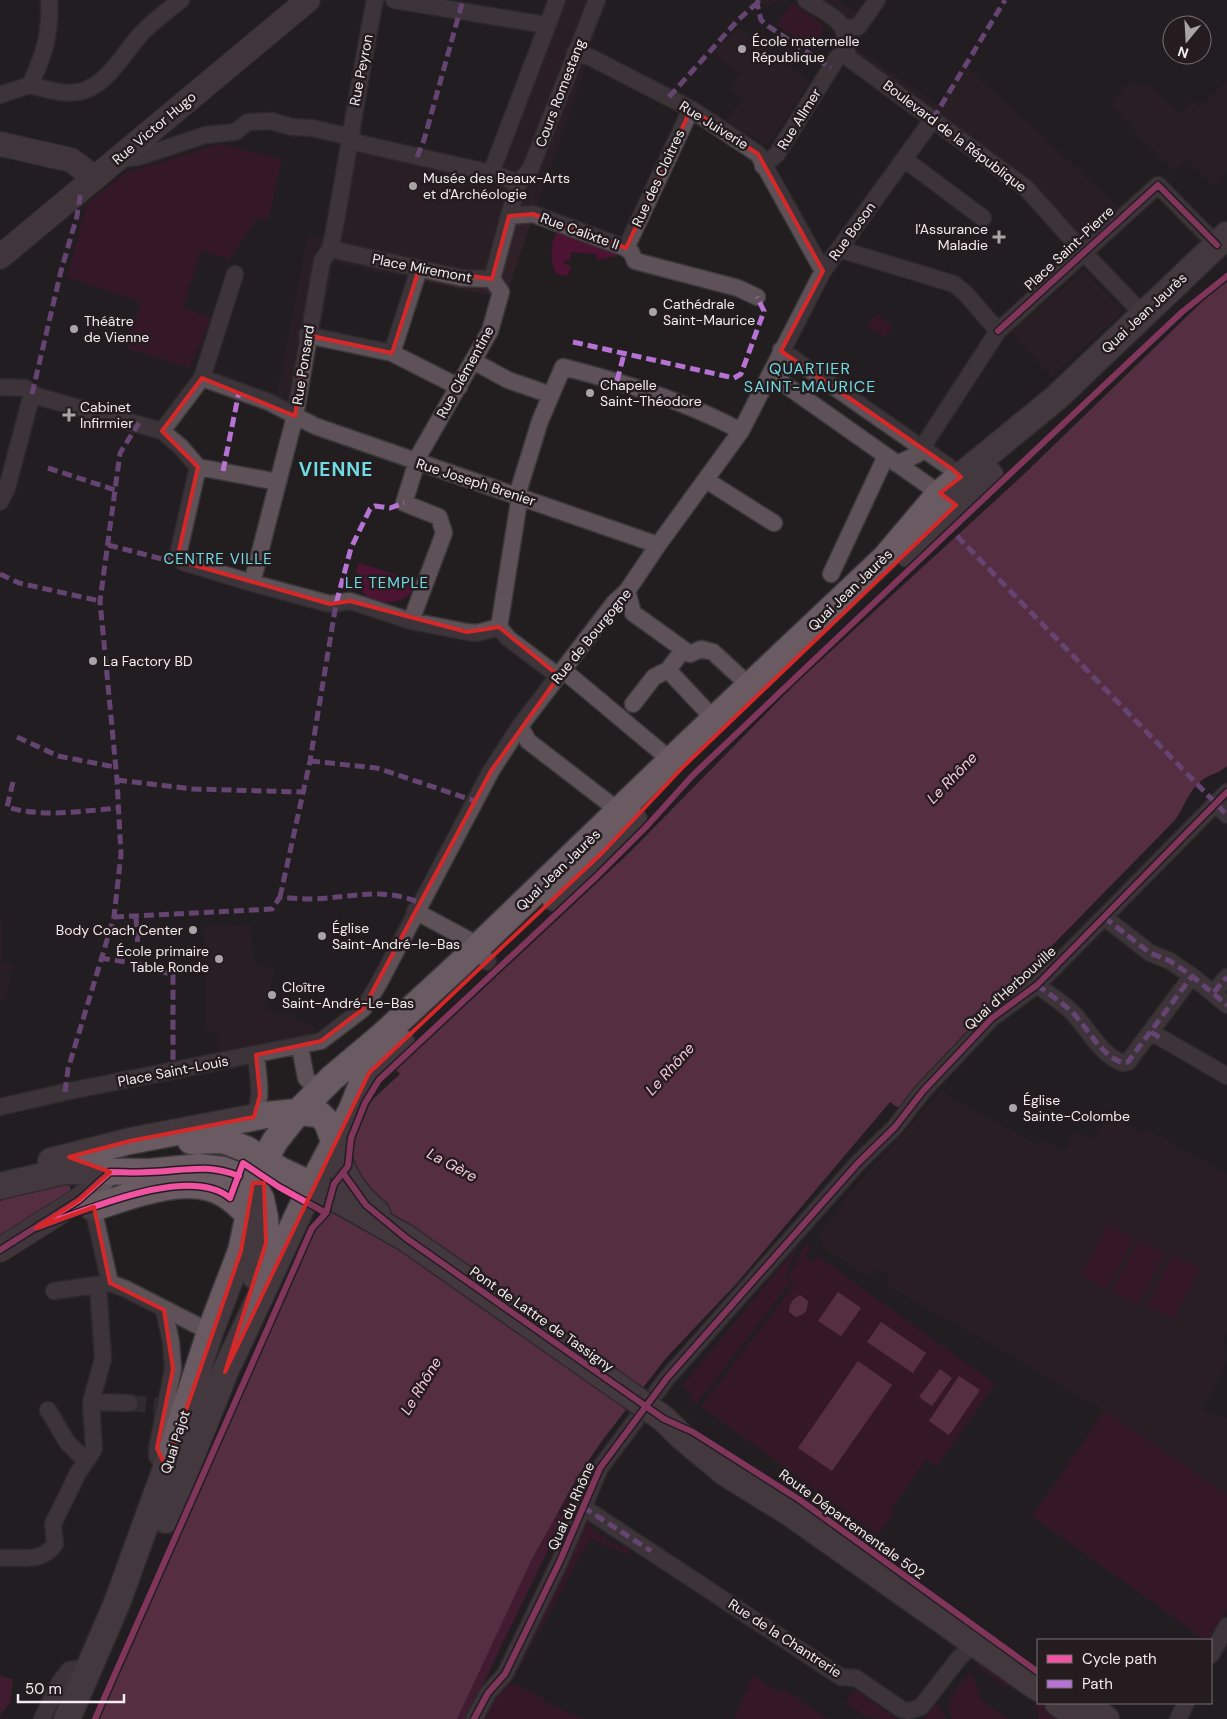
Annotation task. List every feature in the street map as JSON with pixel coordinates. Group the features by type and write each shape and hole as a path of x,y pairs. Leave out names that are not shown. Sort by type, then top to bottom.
{"main road":[{"name":"Rue Victor Hugo","path":"0,257 308,0"},
{"path":"0,144 71,160 95,178"},
{"name":"Quai Jean Jaurès","path":"319,1189 369,1072 619,811 1143,314 1224,246"},
{"name":"Quai Jean Jaurès","path":"264,1159 298,1112 319,1092 604,852 683,767 902,561 958,491 1184,295 1224,246"},
{"path":"319,1092 329,1103 336,1152"},
{"path":"0,1181 28,1167 130,1141 254,1118 298,1112 319,1114 326,1122 347,1181 366,1205 406,1238"},
{"path":"0,1250 79,1200 110,1172 148,1149 178,1141 223,1140 264,1159 282,1171 319,1189 406,1238"},
{"path":"93,1208 110,1172 130,1141"},
{"path":"69,1157 110,1172 142,1192"},
{"name":"Quai Pajot","path":"68,1719 117,1603 166,1468 210,1332 241,1251 258,1172 264,1159"},
{"path":"0,1186 64,1171 150,1172 199,1167 223,1170 238,1176 255,1188 261,1200 265,1218 266,1243 225,1372"},
{"path":"36,1228 142,1192 186,1185 206,1186 225,1194 248,1214"},
{"name":"Quai Pajot","path":"82,1719 127,1616 225,1372 319,1189"},
{"name":"Pont de Lattre de Tassigny","path":"406,1238 664,1419"},
{"name":"Route Départementale 502","path":"664,1419 680,1436 724,1472 790,1513 1037,1687"},
{"name":"Route Départementale 502","path":"664,1419 693,1432 800,1500 1037,1671"},
{"path":"1059,1704 1081,1719"},
{"path":"1084,1704 1106,1719"}],"street":[{"path":"30,85 43,56 49,32 49,0"},
{"path":"0,95 30,85 63,93 75,93 89,89 103,78 142,34 181,0"},
{"name":"Rue Peyron","path":"351,140 354,107 375,0"},
{"path":"394,0 546,24"},
{"path":"491,174 546,24 557,0"},
{"name":"Cours Romestang","path":"518,183 530,170 597,0"},
{"path":"806,0 844,28 858,28 877,0"},
{"path":"844,28 847,38 846,51"},
{"name":"Rue Allmer","path":"763,166 777,154 837,58 846,51"},
{"name":"Boulevard de la République","path":"846,51 850,59 1026,188 1084,254 1143,314"},
{"name":"Rue Juiverie","path":"575,53 590,57 691,109 758,154 823,271"},
{"name":"Rue des Cloitres","path":"626,248 691,109"},
{"name":"Rue Boson","path":"770,374 823,271 933,119"},
{"path":"118,159 139,157 205,135 235,132 248,122 271,121 292,127 312,128 342,135 374,148 491,174 518,183"},
{"path":"330,249 351,140"},
{"path":"904,159 982,218"},
{"name":"Place Miremont","path":"330,249 462,278 492,279 518,183"},
{"name":"Place Saint-Pierre","path":"922,449 998,331 1158,185 1224,246"},
{"name":"Rue Calixte II","path":"509,216 533,214 626,248 631,252 634,261 738,288 757,297"},
{"path":"839,248 954,284 965,293 998,331"},
{"name":"Rue Ponsard","path":"252,583 296,416 322,260 330,249"},
{"path":"392,354 420,268"},
{"path":"162,431 202,378 236,274"},
{"name":"Rue Clémentine","path":"411,621 444,533 439,516 404,503 416,462 490,331 501,292 492,279"},
{"path":"308,335 392,354 459,387"},
{"path":"781,350 922,449 958,491"},
{"path":"473,361 508,380 551,395"},
{"path":"670,762 658,749 560,673 508,638 499,627 520,496 519,489 540,420 563,367 623,382 655,393 741,431"},
{"path":"770,374 892,460 958,491"},
{"name":"Rue de Bourgogne","path":"300,1046 321,1041 364,1009 491,771 520,726 614,603 627,591 741,431 770,374"},
{"name":"Rue Joseph Brenier","path":"202,378 269,402 315,426 658,545"},
{"path":"0,387 25,388 32,394 162,431 198,467 278,482"},
{"path":"0,502 7,488 32,394"},
{"path":"831,574 892,460 918,454 922,449"},
{"path":"198,467 178,556 183,562 252,583 336,604 350,601 411,621 477,633 499,627"},
{"path":"706,480 774,523"},
{"path":"627,591 633,613 686,652"},
{"path":"633,704 654,677 668,670 686,652 701,649 713,652 740,677"},
{"path":"668,670 714,719"},
{"path":"520,726 528,741 619,811"},
{"name":"Quai d'Herbouville","path":"798,1231 992,1018 1037,985 1227,792"},
{"path":"418,908 467,939 482,955"},
{"path":"1104,917 1150,953 1170,961 1192,976 1214,992 1219,1000 1227,1005"},
{"path":"1037,985 1073,1013 1104,1051 1114,1060 1123,1063 1128,1062 1192,976"},
{"path":"1214,992 1227,977"},
{"path":"1151,1032 1227,1076"},
{"path":"300,1046 306,1078 319,1092"},
{"name":"Place Saint-Louis","path":"0,1107 89,1087 300,1046"},
{"path":"223,1140 254,1118 260,1095 256,1055"},
{"path":"0,1558 41,1558 50,1552 55,1544 53,1524 66,1495 94,1449 91,1402 103,1358 101,1334 104,1284 93,1208"},
{"name":"Quai du Rhône","path":"474,1719 488,1693 505,1674 607,1457 667,1378 798,1231"},
{"path":"54,1291 104,1284 139,1296 210,1332"},
{"path":"164,1310 171,1342 172,1370 162,1406 156,1448 157,1456 166,1468"},
{"path":"91,1402 130,1403"},
{"path":"48,1410 67,1442 86,1461"},
{"name":"Rue de la Chantrerie","path":"583,1507 683,1571 841,1677 856,1678 894,1705 909,1711 921,1707 959,1658 975,1643"},
{"path":"1212,1653 1227,1626"},
{"path":"42,1719 60,1682 69,1670 76,1669 88,1673"},
{"path":"1067,1704 1093,1719"},
{"path":"1178,1719 1186,1704"}],"highlighted area":[{"path":"691,109 758,154 823,271 781,351 952,469 961,477 940,493 956,505 683,767 603,852 369,1073 225,1372 266,1243 264,1183 253,1183 241,1251 166,1468 157,1448 173,1369 164,1310 110,1283 94,1207 36,1228 79,1200 110,1172 69,1157 130,1141 254,1117 260,1095 256,1055 321,1041 363,1009 491,771 559,676 499,627 467,632 350,601 330,604 183,562 178,555 198,467 162,431 202,378 295,416 307,335 392,353 419,269 492,279 509,216 533,214 626,248"}],"shaded area":[{"path":"565,0 606,0 586,66 505,298 334,263 301,425 192,383 201,364 258,388 277,393 308,234 325,237 344,147 497,178"},
{"path":"748,0 786,0 766,5"},
{"path":"793,0 838,0 870,23 854,47 938,104 964,64 1133,220 1094,254 1036,196 835,55 838,42 835,30"},
{"path":"792,3 824,26 821,40 810,47 776,24"},
{"path":"739,27 810,81 768,145 725,121 742,99 728,89 739,74 714,53"},
{"path":"1227,80 1227,170 1214,186 1188,160 1175,171 1134,133 1136,130 1110,105 1131,81 1139,87 1147,84 1180,113 1192,100 1201,107"},
{"path":"220,144 282,159 268,220 258,217 229,259 201,251 183,307 211,318 190,368 126,348 141,302 67,277 87,204 125,173"},
{"path":"557,230 619,252 617,256 597,260 596,254 571,252 570,261 565,260 564,264 571,266 568,276 556,274 552,263 552,252"},
{"path":"1084,270 1120,307 1120,314 1052,377 1011,332"},
{"path":"877,314 892,326 885,337 866,327"},
{"path":"359,563 416,581 417,585 408,595 397,601 374,600 358,586 356,575"},
{"path":"0,919 2,919 2,962 15,963 4,1002 0,1001"},
{"path":"249,924 251,926 255,965 275,968 264,1010 296,1017 295,1021 316,1026 315,1036 219,1051 219,1031 205,1032 206,973 194,973 191,965 198,964 198,955 204,953 203,926"},
{"path":"941,1090 973,1110 1039,1145 1042,1139 1063,1152 1074,1131 1093,1140 1108,1115 1142,1133 1145,1128 1227,1174 1227,1332 1224,1338 1227,1361 1202,1411 1227,1418 1227,1611 1207,1639 1032,1516 1104,1411 998,1348 886,1285 890,1275 876,1268 871,1278 822,1247 824,1243 817,1238 857,1184"},
{"path":"1107,1224 1134,1238 1108,1289 1081,1276"},
{"path":"1138,1240 1165,1253 1138,1305 1112,1292"},
{"path":"806,1243 811,1248 805,1256 813,1262 817,1256 995,1384 937,1466 927,1459 890,1511 894,1514 878,1535 701,1406 795,1284 791,1282 697,1403 689,1399 692,1393 682,1386 797,1247 785,1277 788,1278"},
{"path":"1173,1254 1200,1268 1174,1319 1147,1306"},
{"path":"1105,1411 1227,1495 1227,1611 1207,1639 1205,1639 1032,1516"},
{"path":"577,1479 582,1483 564,1517 557,1514"},
{"path":"557,1514 564,1517 466,1719 457,1719 532,1559"},
{"path":"586,1519 589,1519 594,1533 599,1532 600,1537 605,1536 606,1541 611,1541 612,1545 617,1544 619,1549 623,1548 622,1542 627,1546 631,1556 590,1538 516,1674 512,1672"},
{"path":"981,1663 1037,1697 1037,1704 1046,1704 1068,1719 1039,1719 1035,1699 1016,1685 1005,1687 975,1664"},
{"path":"969,1674 974,1680 982,1699 1008,1719 954,1719 948,1708 949,1702"},
{"path":"753,1675 778,1692 785,1690 827,1719 734,1719"},
{"path":"0,1676 13,1679 10,1703 0,1715"},
{"path":"507,1681 545,1699 544,1702 584,1719 481,1719"},
{"path":"855,1690 897,1719 869,1717 853,1708 845,1702"},
{"path":"935,1704 940,1707 946,1719 925,1719"}],"water":[{"path":"1227,280 1227,766 1197,784 1175,820 996,1003 900,1109 890,1102 736,1284 666,1358 604,1438 578,1476 532,1559 457,1719 99,1719 368,1107 374,1098 400,1074 396,1070 629,853 795,684 1021,477 1209,295"},
{"path":"50,1184 69,1184 73,1196 0,1239 0,1201"},
{"path":"838,1292 861,1308 841,1336 818,1321"},
{"path":"800,1295 808,1301 807,1307 802,1315 796,1317 789,1312 789,1309 795,1298"},
{"path":"881,1322 926,1353 913,1373 867,1342"},
{"path":"858,1361 892,1385 832,1471 798,1448"},
{"path":"940,1369 952,1378 932,1406 919,1397"},
{"path":"959,1376 980,1390 949,1435 929,1421"}],"tunnel":[{"path":"130,1403 158,1406"}],"marked path":[{"path":"417,157 424,140 463,0"},
{"path":"759,0 757,3 761,20 831,68"},
{"path":"933,119 1005,0"},
{"path":"669,97 738,20 757,3"},
{"path":"32,394 61,271 77,216 81,190"},
{"path":"573,342 734,378 741,374 764,311 757,297"},
{"path":"617,381 624,354"},
{"path":"223,471 239,392"},
{"path":"65,1092 68,1069 114,917 121,854 117,780 100,601 120,453 139,423"},
{"path":"48,468 115,490"},
{"path":"280,897 310,761 336,604 351,548 370,509 375,506 390,508 404,503"},
{"path":"957,536 1227,815"},
{"path":"108,545 166,560 178,555"},
{"path":"0,574 19,583 100,601"},
{"path":"17,737 58,756 115,767"},
{"path":"310,761 377,768 475,801"},
{"path":"117,780 193,789 302,792"},
{"path":"13,782 7,807 48,813 118,808"},
{"path":"114,917 272,909 280,897 315,899 381,894 394,895 420,903"},
{"path":"136,917 139,964"},
{"path":"1104,917 1150,953 1170,961 1192,976 1227,1005"},
{"path":"100,958 139,964 173,975 173,1071"},
{"path":"1037,985 1071,1011 1107,1054 1123,1063 1128,1062 1192,976"},
{"path":"1214,992 1227,977"},
{"path":"1151,1032 1162,1039"},
{"path":"583,1507 651,1551"}],"cycle path":[{"path":"998,331 1158,185 1217,245"},
{"path":"95,1719 312,1228 326,1213 334,1184 348,1166 351,1138 365,1103 379,1080 597,876 646,827 693,775 993,490 1182,312 1227,276"},
{"path":"474,1719 488,1693 505,1674 560,1561 600,1468 667,1378 858,1163 895,1127 923,1091 992,1018 1037,985 1227,792"},
{"path":"36,1228 107,1202 163,1188 189,1186 212,1189 230,1198 243,1163 279,1187 326,1213"},
{"path":"0,1250 79,1200 110,1172 205,1169 239,1176"},
{"path":"343,1173 366,1205 406,1238 664,1419 693,1432 800,1500 1037,1671"}],"place":[{"name":"École maternelle République","path":"742,49"},
{"name":"Musée des Beaux-Arts et d'Archéologie","path":"413,186"},
{"name":"l'Assurance Maladie","path":"999,237"},
{"name":"Cathédrale Saint-Maurice","path":"653,312"},
{"name":"Théâtre de Vienne","path":"74,329"},
{"name":"Chapelle Saint-Théodore","path":"590,393"},
{"name":"Cabinet Infirmier","path":"69,415"},
{"name":"La Factory BD","path":"93,661"},
{"name":"Body Coach Center","path":"193,930"},
{"name":"Église Saint-André-le-Bas","path":"322,936"},
{"name":"École primaire Table Ronde","path":"219,959"},
{"name":"Cloître Saint-André-Le-Bas","path":"272,995"},
{"name":"Église Sainte-Colombe","path":"1013,1108"}],"district":[{"name":"QUARTIER SAINT-MAURICE","path":"810,377"},
{"name":"VIENNE","path":"336,469"},
{"name":"CENTRE VILLE","path":"218,559"},
{"name":"LE TEMPLE","path":"387,583"}],"water label":[{"name":"Le Rhône","path":"952,778"},
{"name":"Le Rhône","path":"670,1069"},
{"name":"La Gère","path":"452,1165"},
{"name":"Le Rhône","path":"421,1386"}]}
